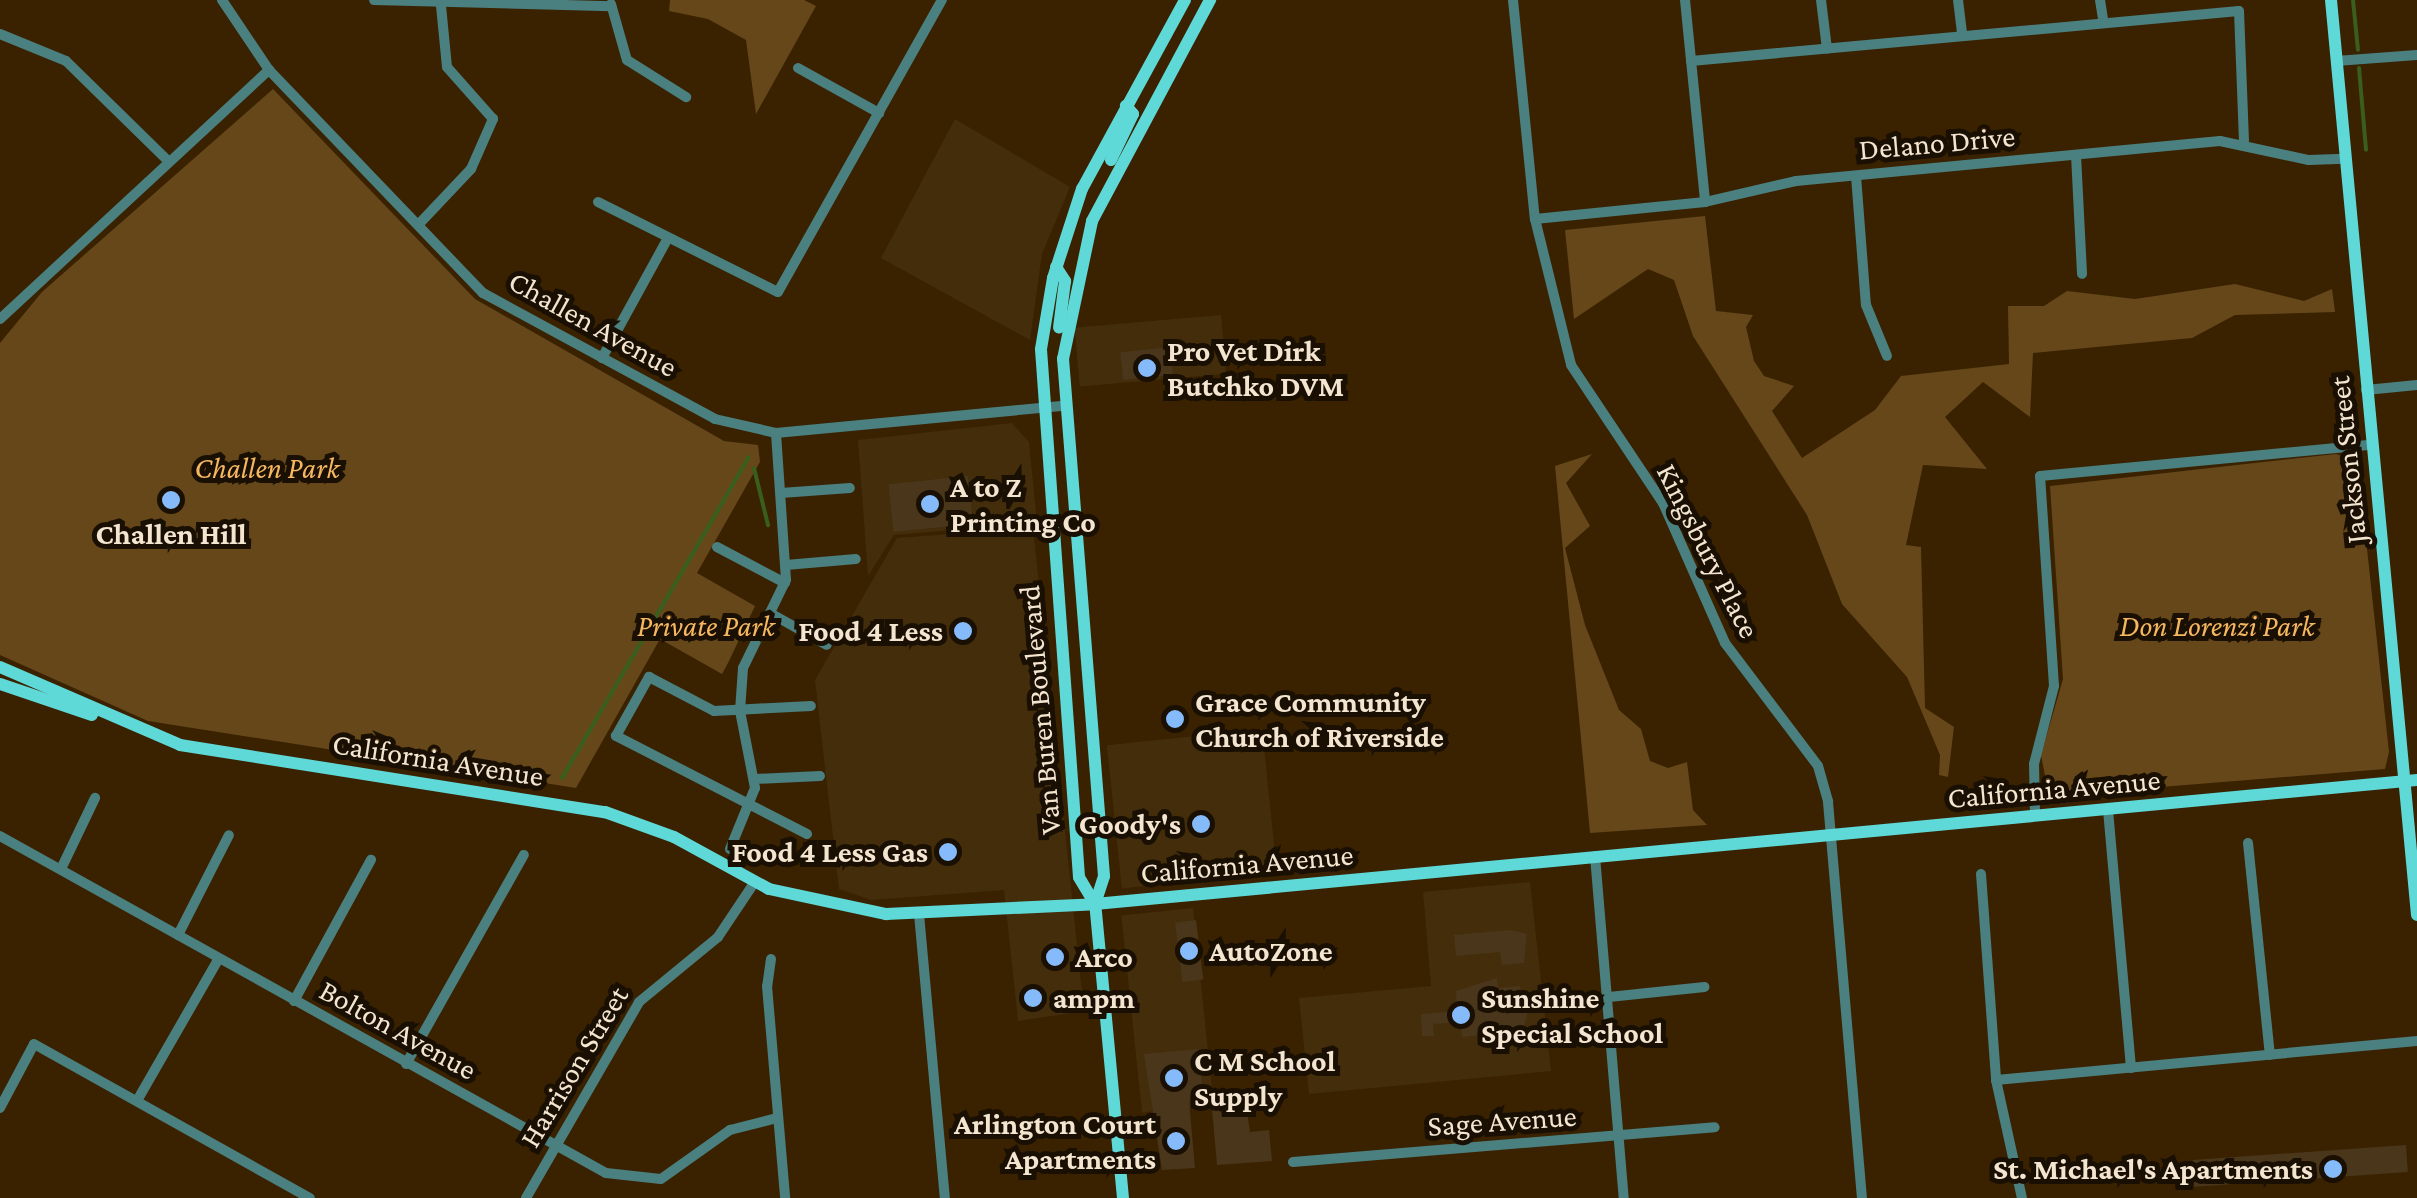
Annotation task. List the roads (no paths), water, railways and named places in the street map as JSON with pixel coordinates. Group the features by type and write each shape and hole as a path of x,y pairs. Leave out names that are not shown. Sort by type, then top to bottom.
{"main road":[{"name":"Van Buren Boulevard","path":"1095,904 1080,880 1040,408 1056,267 1082,189 1185,0"},
{"name":"Van Buren Boulevard","path":"1123,1198 1095,904 1104,876 1064,406 1064,345 1081,255 1108,186 1210,0"},
{"name":"Jackson Street","path":"2331,0 2371,444 2411,780 2417,915"},
{"path":"1108,186 1109,165 1133,114 1126,106"},
{"path":"1056,267 1066,281 1058,325 1064,345"},
{"name":"California Avenue","path":"0,667 109,720"},
{"name":"California Avenue","path":"0,684 180,745 606,812 674,837 754,883 830,908 919,914 1095,904 2411,780"}],"street":[{"name":"Challen Avenue","path":"222,0 269,70 483,293 714,418 776,433 1064,406"},
{"path":"374,0 441,6 611,3 627,60 686,97"},
{"path":"598,202 667,240 778,292 942,0"},
{"name":"Kingsbury Place","path":"1513,0 1535,219 1572,365 1663,503 1725,643 1818,766 1830,834 1862,1198"},
{"path":"1685,0 1706,202"},
{"path":"1821,0 1827,49"},
{"path":"1958,0 1962,33"},
{"path":"2100,0 2103,20"},
{"path":"419,224 471,169 493,119 448,67 441,6"},
{"path":"1691,61 2103,20 2238,11 2244,141"},
{"path":"0,34 66,60 168,161"},
{"path":"2336,60 2417,55"},
{"path":"798,68 879,114"},
{"path":"0,319 269,70"},
{"name":"Delano Drive","path":"1535,219 1706,202 1762,184 2244,141 2310,160 2344,158"},
{"path":"2076,156 2082,274"},
{"path":"1856,176 1866,305 1887,356"},
{"path":"602,358 667,240"},
{"path":"2366,390 2417,385"},
{"path":"730,849 750,809 755,780 740,711 742,668 785,583 776,433"},
{"path":"2035,814 2034,764 2054,686 2040,476 2371,444"},
{"path":"782,493 850,488"},
{"path":"717,546 785,583"},
{"path":"786,565 856,559"},
{"path":"770,613 827,645"},
{"path":"808,834 750,809 616,736 649,677 714,711 811,706"},
{"path":"755,780 820,776"},
{"path":"61,869 96,798"},
{"path":"2108,810 2131,1068"},
{"path":"178,935 229,835"},
{"name":"Bolton Avenue","path":"0,836 406,1064 616,1176 661,1180 730,1130 777,1118"},
{"path":"2248,843 2270,1055"},
{"path":"406,1064 524,855"},
{"path":"1595,856 1624,1198"},
{"path":"294,1001 370,860"},
{"path":"1981,874 1996,1080 2022,1198"},
{"name":"Harrison Street","path":"526,1198 639,1002 718,937 754,883"},
{"path":"919,914 945,1198"},
{"path":"772,959 777,1118 785,1198"},
{"path":"138,1100 218,960"},
{"path":"1609,997 1704,987"},
{"path":"1996,1080 2417,1041"},
{"path":"0,1108 34,1044 310,1198"},
{"name":"Sage Avenue","path":"1293,1162 1715,1128"}],"waterway":[{"path":"2353,0 2358,50"},
{"path":"2359,68 2366,150"},
{"path":"562,778 749,457"},
{"path":"754,468 768,525"}],"place":[{"name":"Pro Vet Dirk Butchko DVM","path":"1147,368"},
{"name":"Challen Hill","path":"171,500"},
{"name":"A to Z Printing Co","path":"930,504"},
{"name":"Food 4 Less","path":"963,631"},
{"name":"Grace Community Church of Riverside","path":"1175,719"},
{"name":"Goody's","path":"1201,824"},
{"name":"Food 4 Less Gas","path":"948,852"},
{"name":"AutoZone","path":"1189,951"},
{"name":"Arco","path":"1055,957"},
{"name":"ampm","path":"1033,998"},
{"name":"Sunshine Special School","path":"1461,1015"},
{"name":"C M School Supply","path":"1174,1078"},
{"name":"Arlington Court Apartments","path":"1176,1141"},
{"name":"St. Michael's Apartments","path":"2333,1169"}],"park label":[{"name":"Challen Park","path":"267,468"},
{"name":"Private Park","path":"706,626"},
{"name":"Don Lorenzi Park","path":"2217,626"}]}
